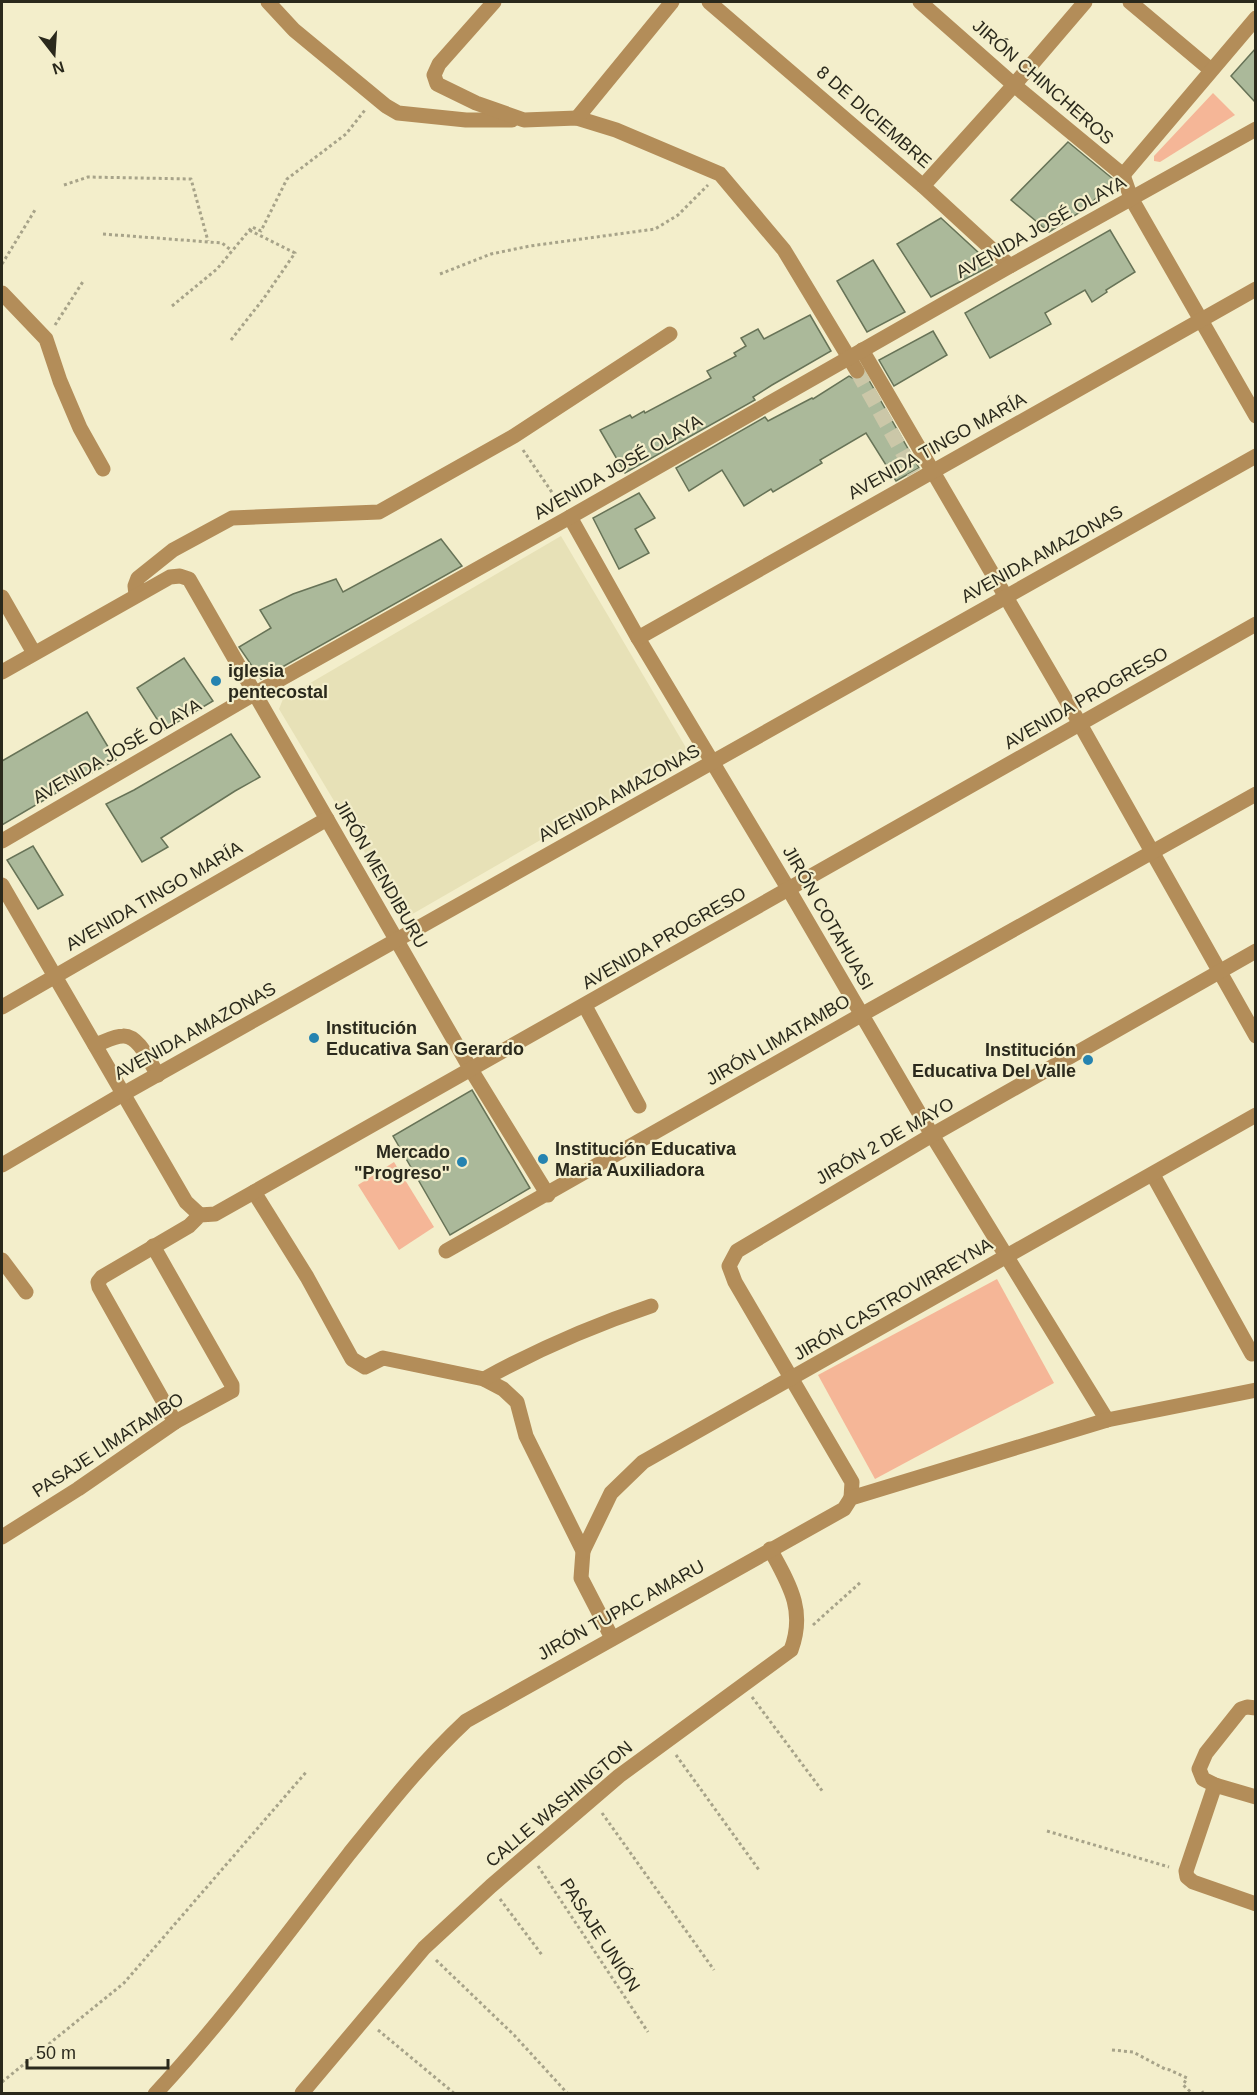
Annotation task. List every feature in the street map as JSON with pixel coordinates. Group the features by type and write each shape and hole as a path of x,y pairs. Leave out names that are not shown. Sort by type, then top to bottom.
{"street":[{"path":"268,2 294,30 376,98 399,113 466,120 576,118 616,130 720,174 784,250 861,363 918,455 932,471 1007,596 1256,1036"},
{"path":"494,2 439,64 434,75 437,84 476,103 524,120"},
{"path":"576,118 672,2"},
{"name":"8 DE DICIEMBRE","path":"709,2 923,186 1010,266"},
{"name":"JIRÓN CHINCHEROS","path":"920,2 1014,85 1123,175"},
{"path":"923,186 1085,2"},
{"path":"1130,2 1211,70"},
{"path":"1256,18 1123,175 1131,198 1256,416"},
{"name":"AVENIDA JOSÉ OLAYA","path":"2,841 254,694 570,518 861,363 1010,266 1256,129"},
{"name":"AVENIDA TINGO MARÍA","path":"638,638 916,476 932,471 1256,289"},
{"path":"2,293 46,339 60,381 80,428 103,469"},
{"path":"2,672 136,595 135,586 138,578 173,550 227,520 379,512 514,436 670,334"},
{"name":"AVENIDA AMAZONAS","path":"2,1165 123,1094 1256,456"},
{"name":"JIRÓN COTAHUASI","path":"570,518 638,638 714,762 932,1135 1107,1420"},
{"name":"JIRÓN MENDIBURU","path":"136,595 170,577 180,576 189,579 470,1068 548,1195"},
{"path":"2,597 34,653"},
{"name":"AVENIDA PROGRESO","path":"175,1422 99,1287 98,1282 102,1277 189,1226 200,1215 215,1214 1256,624"},
{"name":"JIRÓN LIMATAMBO","path":"447,1251 861,1015 1256,794"},
{"name":"AVENIDA TINGO MARÍA","path":"2,1007 327,819"},
{"path":"2,885 186,1202 200,1215"},
{"name":"JIRÓN 2 DE MAYO","path":"791,1379 735,1282 729,1266 737,1251 932,1135 1256,951"},
{"path":"585,1006 639,1106"},
{"path":"95,1045 118,1037 126,1036 134,1039 158,1075"},
{"name":"JIRÓN CASTROVIRREYNA","path":"583,1551 611,1493 643,1462 1256,1115"},
{"path":"1153,1175 1252,1354"},
{"path":"254,1192 307,1277 352,1359 365,1367 383,1358 484,1379 503,1389 517,1402 526,1436 583,1551 581,1578 612,1638"},
{"name":"PASAJE LIMATAMBO","path":"2,1537 78,1489 175,1422 232,1391 232,1385 153,1246"},
{"path":"2,1260 26,1292"},
{"path":"484,1379 518,1361 618,1317 651,1306"},
{"path":"791,1379 852,1482 851,1498"},
{"name":"JIRÓN TUPAC AMARU","path":"155,2094 192,2054 390,1803 466,1720 844,1509 851,1498 1107,1420 1256,1390"},
{"path":"770,1549 792,1588 798,1628 794,1643"},
{"name":"CALLE WASHINGTON","path":"302,2093 423,1948 592,1798 791,1650 794,1643"},
{"path":"1256,1708 1241,1709 1206,1753 1199,1769 1203,1779 1215,1785 1256,1797"},
{"path":"1215,1785 1186,1871 1187,1877 1193,1882 1256,1904"}],"path":[{"path":"172,306 217,269 252,227 261,231 287,179 345,134 376,98"},
{"path":"440,274 491,254 530,246 655,229 678,215 720,174"},
{"path":"64,185 88,177 191,179 208,241"},
{"path":"2,264 35,210"},
{"path":"231,340 295,253 249,230"},
{"path":"103,234 208,241 222,243 232,251"},
{"path":"46,339 84,280"},
{"path":"514,436 570,518"},
{"path":"794,1643 861,1582"},
{"path":"743,1684 823,1792"},
{"path":"666,1742 759,1870"},
{"path":"2,2082 124,1983 307,1771"},
{"path":"592,1798 714,1970"},
{"path":"1047,1831 1186,1871"},
{"name":"PASAJE UNIÓN","path":"530,1854 648,2032"},
{"path":"491,1886 542,1955"},
{"path":"423,1948 514,2035 568,2094"},
{"path":"363,2018 455,2094"},
{"path":"1112,2050 1133,2052 1165,2070 1187,2078 1183,2085 1193,2094"}],"shaded area":[{"path":"1213,93 1235,115 1160,162 1154,161 1154,156"},
{"path":"561,536 688,751 686,756 409,916 400,911 279,709 283,699"},
{"path":"394,1162 434,1227 399,1250 358,1185"},
{"path":"997,1279 1054,1383 875,1479 818,1375"}],"building":[{"path":"1256,48 1256,103 1231,76"},
{"path":"1068,142 1113,179 1088,207 1049,232 1011,200"},
{"path":"941,218 992,265 931,297 897,244"},
{"path":"1110,230 1135,272 1106,290 1107,292 1092,302 1085,290 1045,313 1051,324 990,358 965,313"},
{"path":"873,260 905,312 867,332 837,281"},
{"path":"810,315 831,351 753,397 755,400 625,473 600,430 630,415 632,418 644,411 645,413 711,378 707,371 736,356 734,353 746,346 741,338 758,329 764,339"},
{"path":"933,331 947,355 894,386 879,360"},
{"path":"866,375 919,468 896,481 866,433 820,460 822,463 773,492 771,489 744,506 722,470 689,491 676,468 765,417 768,421 813,399 849,376 858,381"},
{"path":"639,493 655,518 635,529 649,553 619,569 593,518"},
{"path":"441,539 462,566 261,679 239,647 271,628 260,610 293,594 336,579 343,592"},
{"path":"184,658 213,701 164,730 137,688"},
{"path":"87,712 116,760 2,825 2,761"},
{"path":"231,734 260,777 161,838 168,847 142,862 106,804"},
{"path":"33,846 63,895 38,909 7,860"},
{"name":"Mercado \"Progreso\"","path":"472,1090 530,1188 450,1235 393,1136"}],"tunnel":[{"path":"857,371 914,473"}],"place":[{"name":"iglesia pentecostal","path":"216,681"},
{"name":"Institución Educativa San Gerardo","path":"314,1038"},
{"name":"Institución Educativa Del Valle","path":"1088,1060"},
{"name":"Institución Educativa Maria Auxiliadora","path":"543,1159"},
{"name":"Mercado \"Progreso\"","path":"462,1162"}]}
